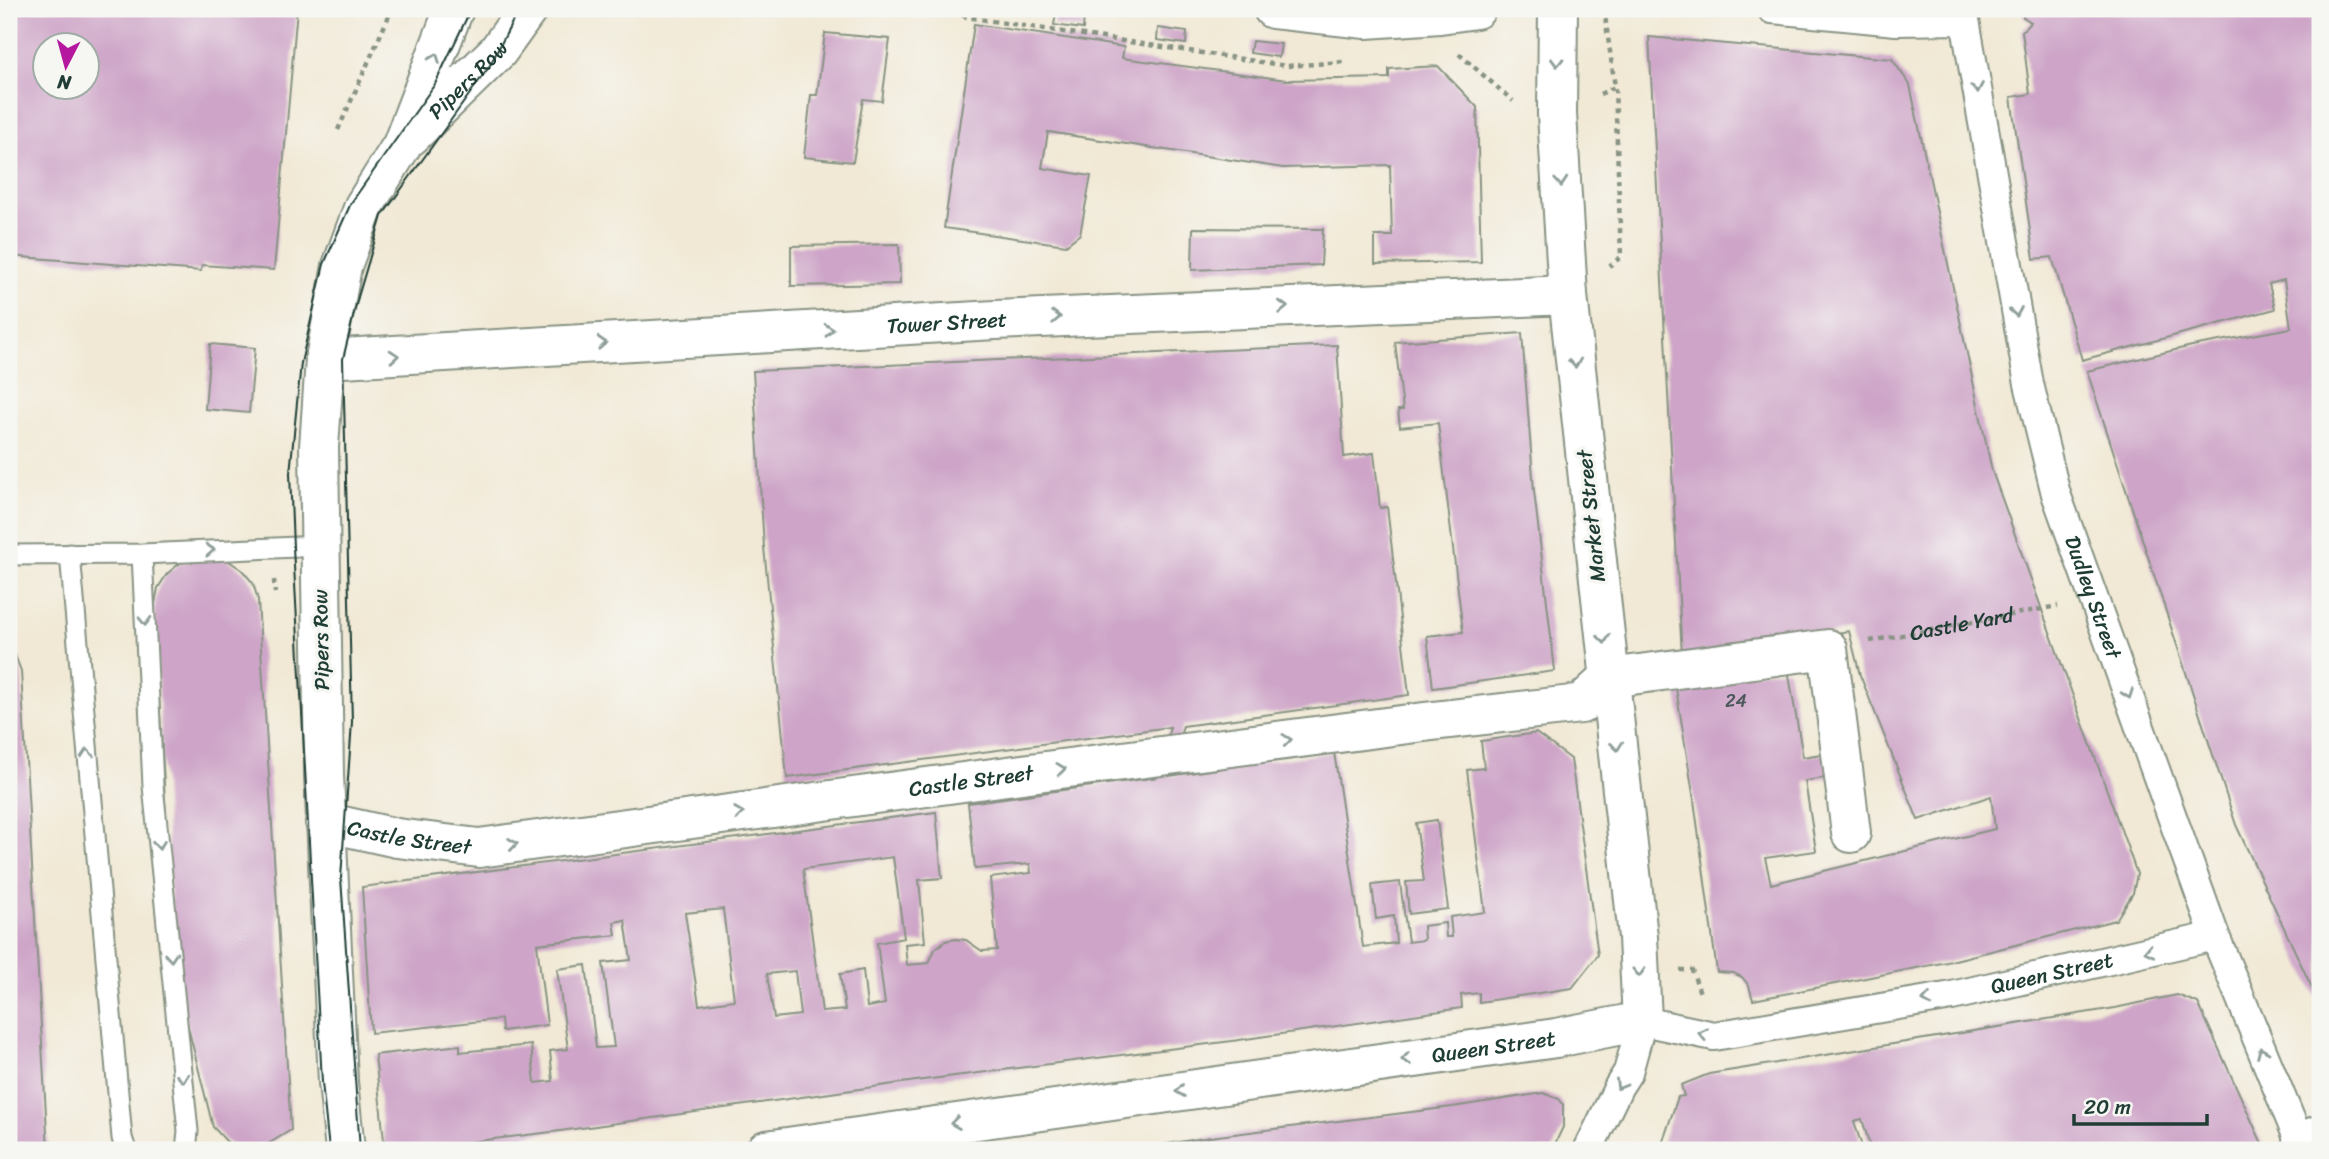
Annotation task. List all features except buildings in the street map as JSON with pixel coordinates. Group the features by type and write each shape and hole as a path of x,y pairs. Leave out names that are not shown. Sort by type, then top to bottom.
{"street":[{"name":"Pipers Row","path":"345,1150 338,1082 325,822 319,447 325,359 342,266 364,206 402,145 454,9"},
{"name":"Pipers Row","path":"402,145 498,51 528,9"},
{"path":"1273,9 1366,19 1449,11"},
{"name":"Market Street","path":"1558,9 1557,114 1568,295 1638,937 1642,1021"},
{"name":"Dudley Street","path":"1772,9 1896,20 1965,20 2029,384 2056,494 2216,936 2307,1139"},
{"name":"Tower Street","path":"325,359 995,320 1568,295"},
{"path":"1609,678 1828,649 1851,833"},
{"name":"Castle Street","path":"325,822 397,838 480,848 1036,772 1581,704 1609,678"},
{"name":"Queen Street","path":"766,1150 1556,1038 1642,1021 1714,1036 1952,996 2216,936"},
{"path":"1588,1150 1628,1072 1642,1021"}],"lane":[{"path":"9,555 142,554 319,546"},
{"path":"70,554 119,1098 126,1150"},
{"path":"142,554 153,786 188,1131 186,1150"}],"path":[{"path":"338,130 392,9"},
{"path":"954,9 966,17 1287,66 1353,61"},
{"path":"1568,295 1621,257 1615,87 1604,9"},
{"path":"1446,54 1459,53 1520,106"},
{"name":"Castle Yard","path":"1828,649 2094,600"}],"tram line":[{"path":"329,1150 322,1082 290,473 301,363 324,264 351,203 435,84 471,9"},
{"path":"360,1150 341,878 352,722 343,359 382,216 489,67 519,9"}]}
